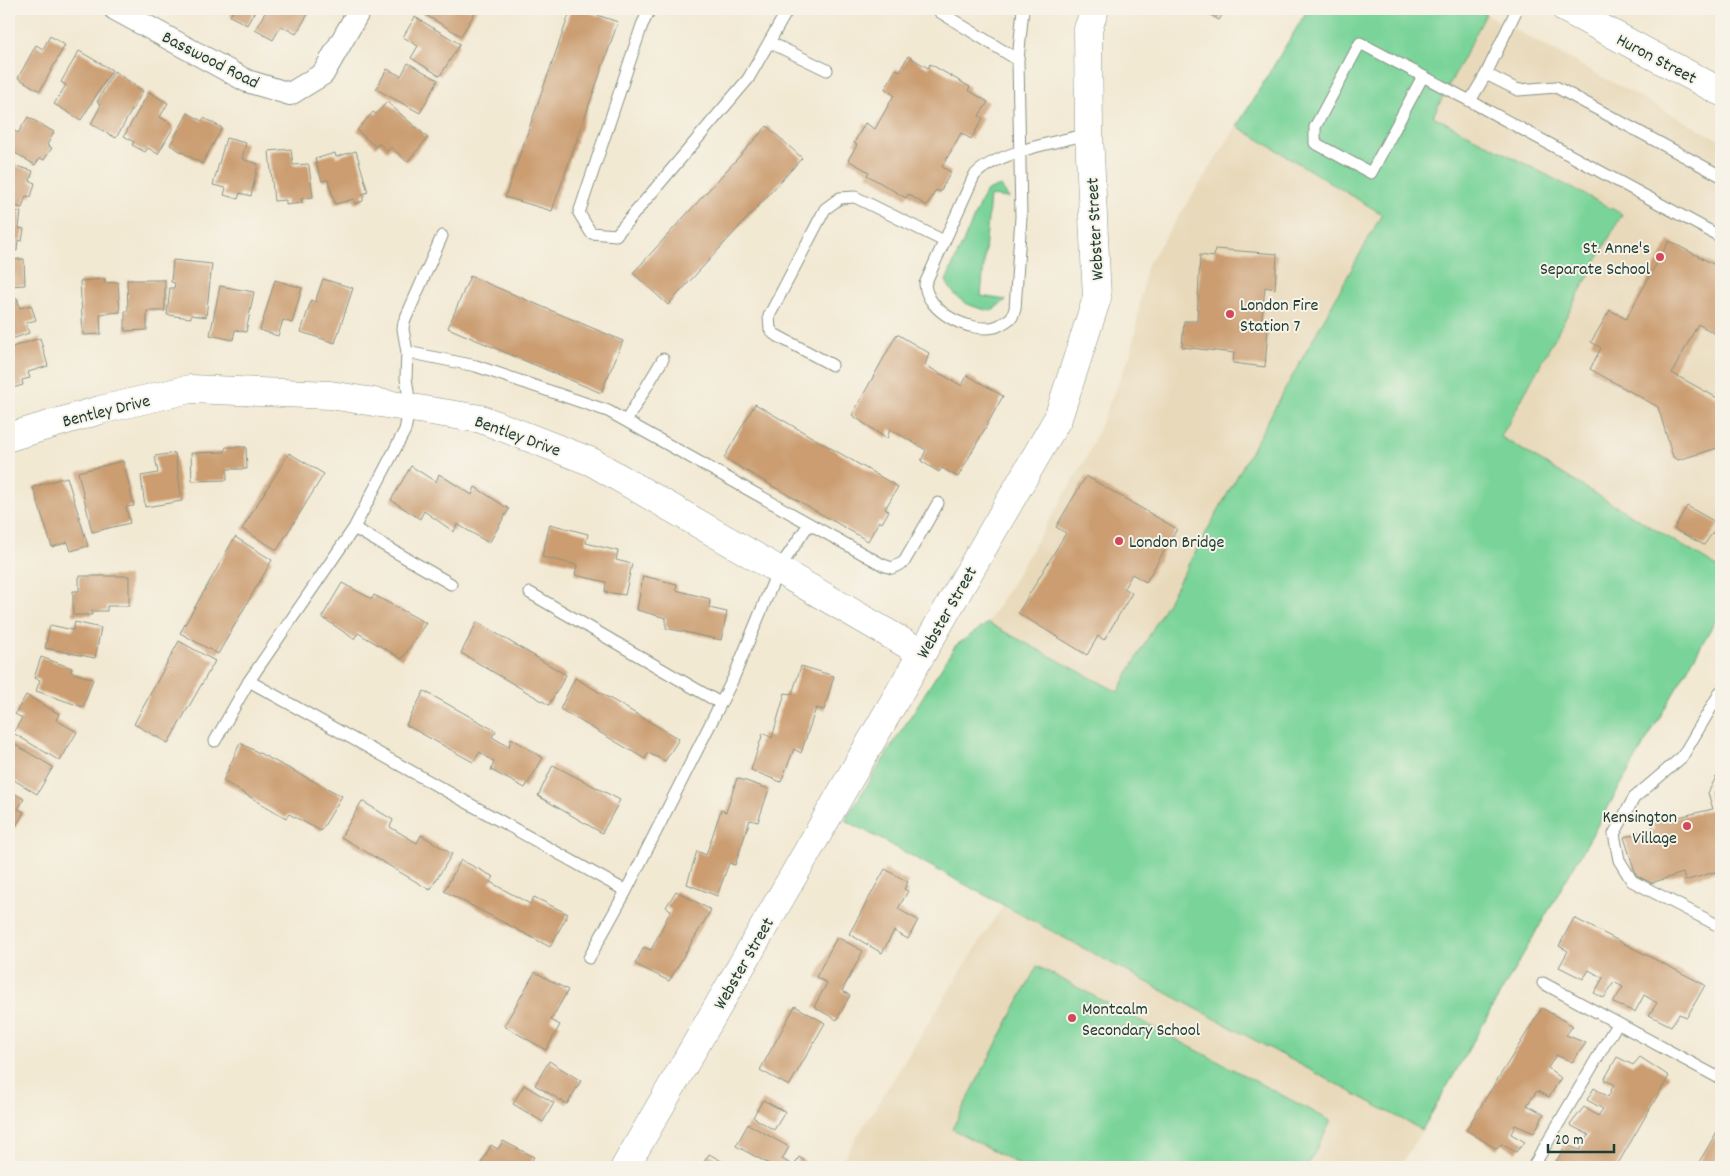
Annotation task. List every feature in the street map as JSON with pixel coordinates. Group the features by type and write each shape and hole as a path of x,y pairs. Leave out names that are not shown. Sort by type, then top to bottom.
{"street":[{"name":"Basswood Road","path":"115,9 247,81 290,94 323,74 360,9"},
{"name":"Webster Street","path":"625,1167 1058,418 1097,298 1089,134 1088,29 1095,9"},
{"name":"Huron Street","path":"1566,9 1721,92"},
{"name":"Bentley Drive","path":"9,437 100,410 190,389 330,396 410,406 481,419 592,462 922,653"}],"lane":[{"path":"650,9 642,24 579,213 592,233 616,235 748,79 788,9"},
{"path":"941,9 940,12 1018,60"},
{"path":"1023,9 1018,60 1020,152 1021,217 1015,309 1012,317 994,327 978,327 953,319 936,306 926,292 925,284 974,176 986,165 1020,152 1089,134"},
{"path":"1470,101 1486,74 1517,9"},
{"path":"769,42 826,70"},
{"path":"1423,76 1371,173 1315,143 1315,127 1360,43 1423,76 1470,101 1721,237"},
{"path":"1486,74 1518,90 1556,87 1721,176"},
{"path":"832,365 774,334 768,322 769,316 825,209 840,198 854,197 944,241"},
{"path":"215,741 249,681 354,528 404,430 410,406 406,378 407,352 403,329 404,322 442,236"},
{"path":"407,352 476,366 608,411 883,565 892,568 904,562 938,503"},
{"path":"626,421 663,360"},
{"path":"588,958 626,890 733,679 778,570 809,524"},
{"path":"354,528 451,584"},
{"path":"530,593 720,703"},
{"path":"249,681 626,890"},
{"path":"1721,691 1682,757 1634,798 1614,834 1619,860 1632,881 1721,927"},
{"path":"1543,983 1616,1024 1721,1078"},
{"path":"1533,1167 1616,1024"}],"shaded area":[{"name":"St. Anne's Separate School","path":"1486,14 1721,141 1721,569 1501,437 1622,214 1433,116"},
{"path":"1237,126 1382,214 1118,693 988,623 1086,459 1132,350 1146,267"},
{"name":"Montcalm Secondary School","path":"1003,905 1422,1130 1400,1167 838,1167"}],"green space":[{"path":"1308,9 1477,9 1486,14 1433,116 1622,214 1501,437 1721,569 1721,611 1422,1130 845,820 955,646 988,623 1118,692 1382,214 1237,126"},
{"path":"1000,186 1009,198 990,196 981,296 1006,300 991,311 964,302 954,294 946,281 985,192"},
{"path":"1037,966 1331,1121 1307,1167 1024,1167 952,1129"}],"building":[{"path":"234,9 256,9 247,25 230,16"},
{"path":"267,9 311,9 296,34 281,26 273,40 255,30"},
{"path":"421,9 477,9 461,36 419,11"},
{"path":"571,9 579,9 618,22 552,211 505,197"},
{"path":"1191,9 1226,9 1219,20 1202,10 1200,14"},
{"path":"415,17 460,44 440,76 411,58 418,46 403,37"},
{"path":"50,36 65,45 40,91 18,78 36,45 43,49"},
{"path":"79,51 112,70 81,120 54,104 66,85 61,82"},
{"path":"908,56 928,68 930,64 970,87 968,90 988,102 979,116 983,118 971,139 961,133 942,167 951,172 940,192 936,190 927,206 908,194 906,198 867,175 869,172 848,160 857,145 854,143 865,123 875,129 894,95 885,89 896,69 900,71"},
{"path":"408,63 438,80 420,113 376,89 387,69 401,76"},
{"path":"114,71 143,91 116,138 91,124 101,105 97,102"},
{"path":"149,92 168,103 160,117 172,124 173,128 158,154 148,148 145,152 132,145 134,142 124,136"},
{"path":"387,102 428,138 407,162 391,147 387,151 379,143 376,147 357,130 373,112 376,114"},
{"path":"188,113 202,121 204,118 222,128 202,164 170,145"},
{"path":"28,117 54,132 47,145 52,148 44,160 40,158 35,165 9,149 9,128 18,133"},
{"path":"767,126 802,158 668,305 633,273"},
{"path":"226,138 246,143 242,159 258,164 251,196 240,193 238,199 224,195 226,188 213,185"},
{"path":"291,149 293,165 308,164 309,166 313,197 301,199 302,203 286,205 286,200 274,201 269,151"},
{"path":"356,151 368,192 363,194 363,201 355,204 354,199 335,204 328,180 322,181 315,159 335,153 336,157"},
{"path":"9,164 33,171 30,181 35,183 31,197 26,196 22,208 9,204"},
{"path":"9,210 21,212 19,228 24,229 22,241 18,240 17,251 9,250"},
{"path":"1669,241 1721,268 1721,337 1698,324 1672,373 1721,400 1721,447 1678,460 1673,457 1658,407 1590,369 1601,348 1591,342 1610,310 1626,319"},
{"name":"London Fire Station 7","path":"1215,249 1277,254 1275,289 1265,287 1261,327 1268,328 1265,367 1233,363 1234,353 1182,347 1184,321 1197,321 1200,255 1214,257"},
{"path":"24,259 25,285 9,286 9,260"},
{"path":"173,260 212,264 206,317 191,315 191,318 167,315 170,288 174,288 175,283 171,282"},
{"path":"470,276 623,341 601,393 448,328"},
{"path":"105,279 105,283 118,282 120,312 100,314 101,334 83,335 80,281"},
{"path":"323,279 353,288 335,343 301,332 311,300 315,302"},
{"path":"127,280 165,280 165,311 147,311 147,330 125,331 125,311 128,311"},
{"path":"275,280 302,288 292,323 283,320 278,336 260,330"},
{"path":"220,286 254,292 246,332 235,330 233,340 210,335"},
{"path":"17,298 20,308 31,305 36,320 26,323 29,333 9,340 9,300"},
{"path":"897,334 929,353 925,365 962,386 967,375 1003,396 958,477 942,468 939,472 921,461 926,450 890,429 887,439 852,415"},
{"path":"40,338 48,366 28,372 30,378 22,380 23,385 9,389 9,348"},
{"path":"755,404 898,487 885,509 889,511 882,523 879,521 868,541 724,458"},
{"path":"226,447 246,447 247,469 227,469 227,480 192,481 191,453 224,452"},
{"path":"175,453 182,501 145,507 141,476 158,473 155,456"},
{"path":"289,453 324,474 277,550 242,529"},
{"path":"123,461 134,506 126,507 130,523 92,532 78,472"},
{"path":"411,466 436,482 439,474 472,495 475,487 509,509 489,543 457,524 454,532 424,511 420,519 391,500"},
{"path":"1086,476 1177,529 1146,582 1132,574 1124,588 1132,593 1104,640 1098,636 1087,655 1018,613 1066,533 1056,527"},
{"path":"67,477 88,546 71,551 68,542 52,547 33,487"},
{"path":"1687,506 1719,524 1704,545 1674,529"},
{"path":"550,524 588,534 586,543 618,551 616,560 632,564 625,595 605,592 606,582 575,575 577,565 542,557"},
{"path":"235,537 272,560 218,654 180,633"},
{"path":"79,576 129,576 129,606 107,606 107,611 92,611 92,615 73,615 73,591 79,591"},
{"path":"643,576 677,584 676,590 710,599 709,608 727,612 721,640 666,628 666,618 637,610"},
{"path":"342,583 372,599 374,595 426,623 402,659 358,633 354,639 322,617"},
{"path":"75,622 101,628 95,658 45,648 50,625 73,630"},
{"path":"477,622 566,675 549,705 461,653"},
{"path":"179,641 215,661 168,743 134,724"},
{"path":"41,657 72,668 71,672 93,679 83,707 36,691 40,680 34,678"},
{"path":"801,666 834,676 824,710 816,708 801,753 794,749 781,782 751,770 763,733 772,738 785,693 792,694"},
{"path":"575,678 679,739 665,761 648,753 645,759 560,709"},
{"path":"424,691 496,731 492,737 509,747 511,738 543,758 525,788 491,770 494,762 480,752 473,762 406,725"},
{"path":"26,695 59,714 56,720 77,732 60,761 13,733 22,718 15,714"},
{"path":"9,741 53,767 37,794 9,777"},
{"path":"240,743 342,796 321,831 289,814 286,818 223,781"},
{"path":"553,765 620,800 602,833 538,796"},
{"name":"Kensington Village","path":"1721,776 1721,870 1685,881 1683,873 1651,883 1636,875 1624,837 1654,830 1652,823 1713,809 1708,793 1716,777"},
{"path":"737,778 769,789 758,822 750,820 735,865 729,863 717,896 687,884 697,851 706,855 721,810 726,812"},
{"path":"9,790 24,799 18,809 24,812 15,828 9,824"},
{"path":"362,801 393,820 390,827 417,843 421,835 452,854 430,890 341,837"},
{"path":"461,860 494,877 490,882 530,904 534,897 568,914 550,947 444,891"},
{"path":"885,869 908,882 904,889 908,891 898,909 918,920 908,939 894,931 882,953 849,934"},
{"path":"676,891 711,910 669,981 635,964 644,947 651,950 671,910 666,907"},
{"path":"1574,918 1705,985 1687,1017 1679,1014 1671,1026 1649,1015 1657,1003 1644,995 1635,1012 1613,1003 1623,987 1614,982 1604,998 1594,993 1603,978 1589,970 1583,979 1559,967 1568,951 1559,946"},
{"path":"837,937 863,951 842,991 850,995 837,1020 814,1007 827,983 816,977"},
{"path":"535,972 568,990 551,1020 560,1025 546,1050 504,1026"},
{"path":"795,1006 825,1023 789,1086 760,1070"},
{"path":"1542,1008 1573,1026 1566,1035 1586,1043 1572,1062 1556,1055 1548,1068 1561,1078 1549,1097 1537,1091 1527,1105 1544,1114 1534,1133 1515,1125 1511,1134 1525,1142 1516,1152 1501,1144 1497,1149 1466,1130"},
{"path":"1617,1057 1633,1065 1640,1057 1669,1076 1616,1167 1562,1167 1555,1163 1566,1145 1580,1150 1589,1135 1570,1125 1584,1107 1598,1116 1603,1109 1587,1100 1594,1088 1608,1097 1614,1084 1604,1080"},
{"path":"549,1061 581,1081 567,1104 535,1085"},
{"path":"524,1085 554,1103 543,1122 513,1104"},
{"path":"763,1100 785,1112 774,1130 753,1117"},
{"path":"748,1124 789,1147 782,1159 794,1166 799,1157 813,1167 775,1167 736,1146"},
{"path":"1721,1125 1721,1167 1696,1167"},
{"path":"503,1141 534,1157 528,1167 479,1167 491,1145 498,1149"},
{"path":"709,1154 732,1167 701,1167"}],"place":[{"name":"St. Anne's Separate School","path":"1660,257"},
{"name":"London Fire Station 7","path":"1230,314"},
{"name":"London Bridge","path":"1119,541"},
{"name":"Kensington Village","path":"1687,826"},
{"name":"Montcalm Secondary School","path":"1072,1018"}]}
